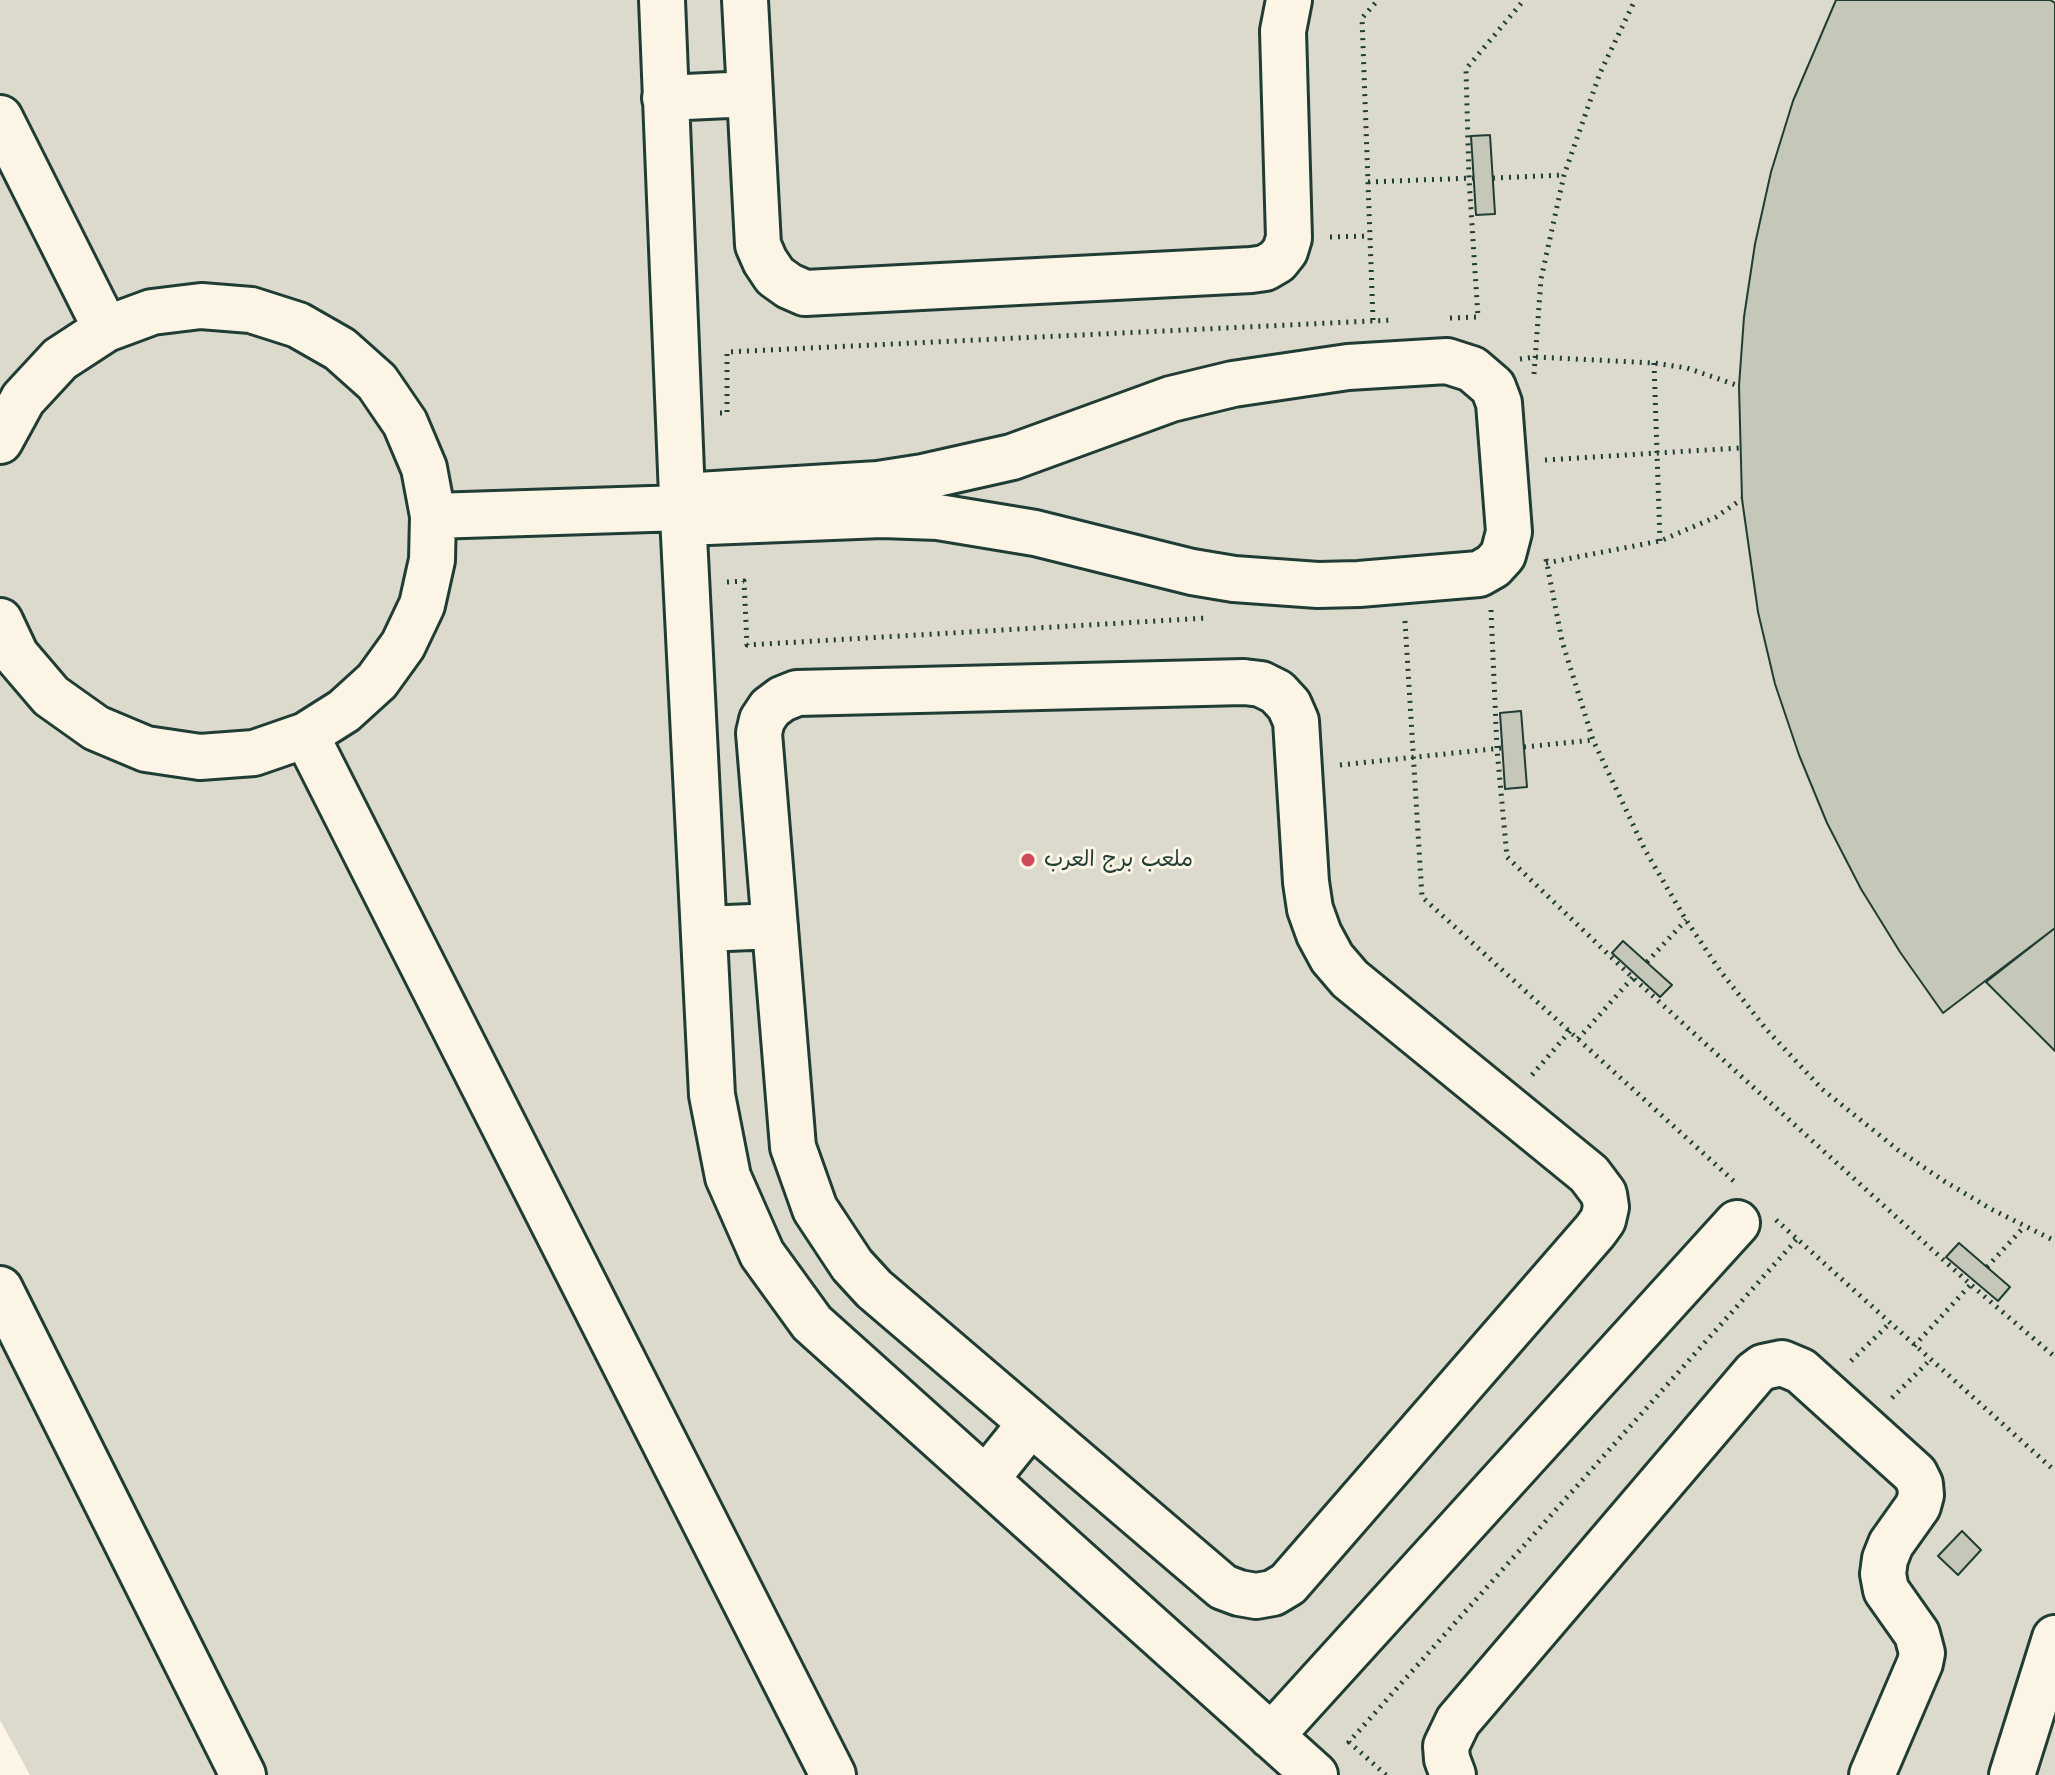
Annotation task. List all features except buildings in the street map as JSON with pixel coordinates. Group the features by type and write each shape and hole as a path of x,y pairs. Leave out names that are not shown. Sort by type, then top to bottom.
{"lane":[{"path":"662,0 682,509 712,1095 728,1177 762,1254 812,1323 1315,1775"},
{"path":"745,0 758,245 775,276 805,293 1265,268 1277,261 1285,251 1289,238 1283,31 1289,0"},
{"path":"665,98 750,94"},
{"path":"0,118 106,329"},
{"path":"0,441 23,399 60,359 106,329 152,312 201,306 251,310 298,325 340,349 377,382 405,423 424,468 433,516 432,560 422,605 403,645 377,681 344,711 306,735 254,753 200,757 146,749 96,728 51,696 16,655 0,621"},
{"path":"433,516 682,509 938,517 1035,533 1192,572 1291,584 1359,584 1479,574 1492,585 1509,532 1499,403 1493,387 1472,369 1460,364 1434,361 1290,374 1233,384 1171,399 1012,457 923,477 682,509"},
{"path":"1244,682 1261,684 1277,692 1289,705 1296,721 1299,769 1310,909 1332,958 1350,979 1589,1174 1604,1194 1606,1207 1603,1220 1288,1584 1273,1593 1256,1596 1223,1587 874,1289 845,1256 815,1209 793,1147 759,733 762,720 770,708 797,693 1244,682"},
{"path":"306,735 833,1775"},
{"path":"704,929 775,926"},
{"path":"1271,1736 1750,1209"},
{"path":"0,1289 243,1775"},
{"path":"1453,1775 1446,1746 1458,1721 1755,1373 1763,1367 1782,1363 1801,1371 1915,1474 1920,1484 1918,1506 1891,1544 1883,1574 1886,1590 1917,1634 1922,1653 1872,1775"},
{"path":"986,1479 1031,1423"},
{"path":"2012,1775 2055,1638"}],"path":[{"path":"1373,320 1362,18 1378,0"},
{"path":"1534,383 1541,279 1564,175 1600,73 1635,0"},
{"path":"1493,178 1564,175"},
{"path":"1368,182 1473,178"},
{"path":"1472,369 1535,357 1654,363 1687,368 1739,386"},
{"path":"1654,363 1660,541"},
{"path":"1504,463 1739,448"},
{"path":"1742,499 1716,517 1660,541 1546,563 1492,585 1507,857 1634,977 2055,1357"},
{"path":"1544,550 1562,641 1593,740 1645,850 1721,972 1766,1029 1822,1089 1898,1150 1967,1195 2055,1241"},
{"path":"686,585 744,581 747,645 1216,618"},
{"path":"1404,607 1422,897 1570,1031 1750,1209 1797,1239 2055,1471"},
{"path":"1524,747 1593,740"},
{"path":"1299,769 1500,749"},
{"path":"1647,962 1686,920"},
{"path":"1578,1039 1634,977"},
{"path":"1550,1053 1570,1031"},
{"path":"1987,1267 2024,1227"},
{"path":"1386,1775 1349,1742 1797,1239"},
{"path":"1914,1346 1972,1283"},
{"path":"1867,1346 1890,1323"},
{"path":"1907,1383 1930,1360"}],"shaded area":[{"name":"ملعب برج العرب","path":"0,0 2055,0 2055,1775 30,1775 0,1720"}],"place":[{"name":"ملعب برج العرب","path":"1028,860"}]}
